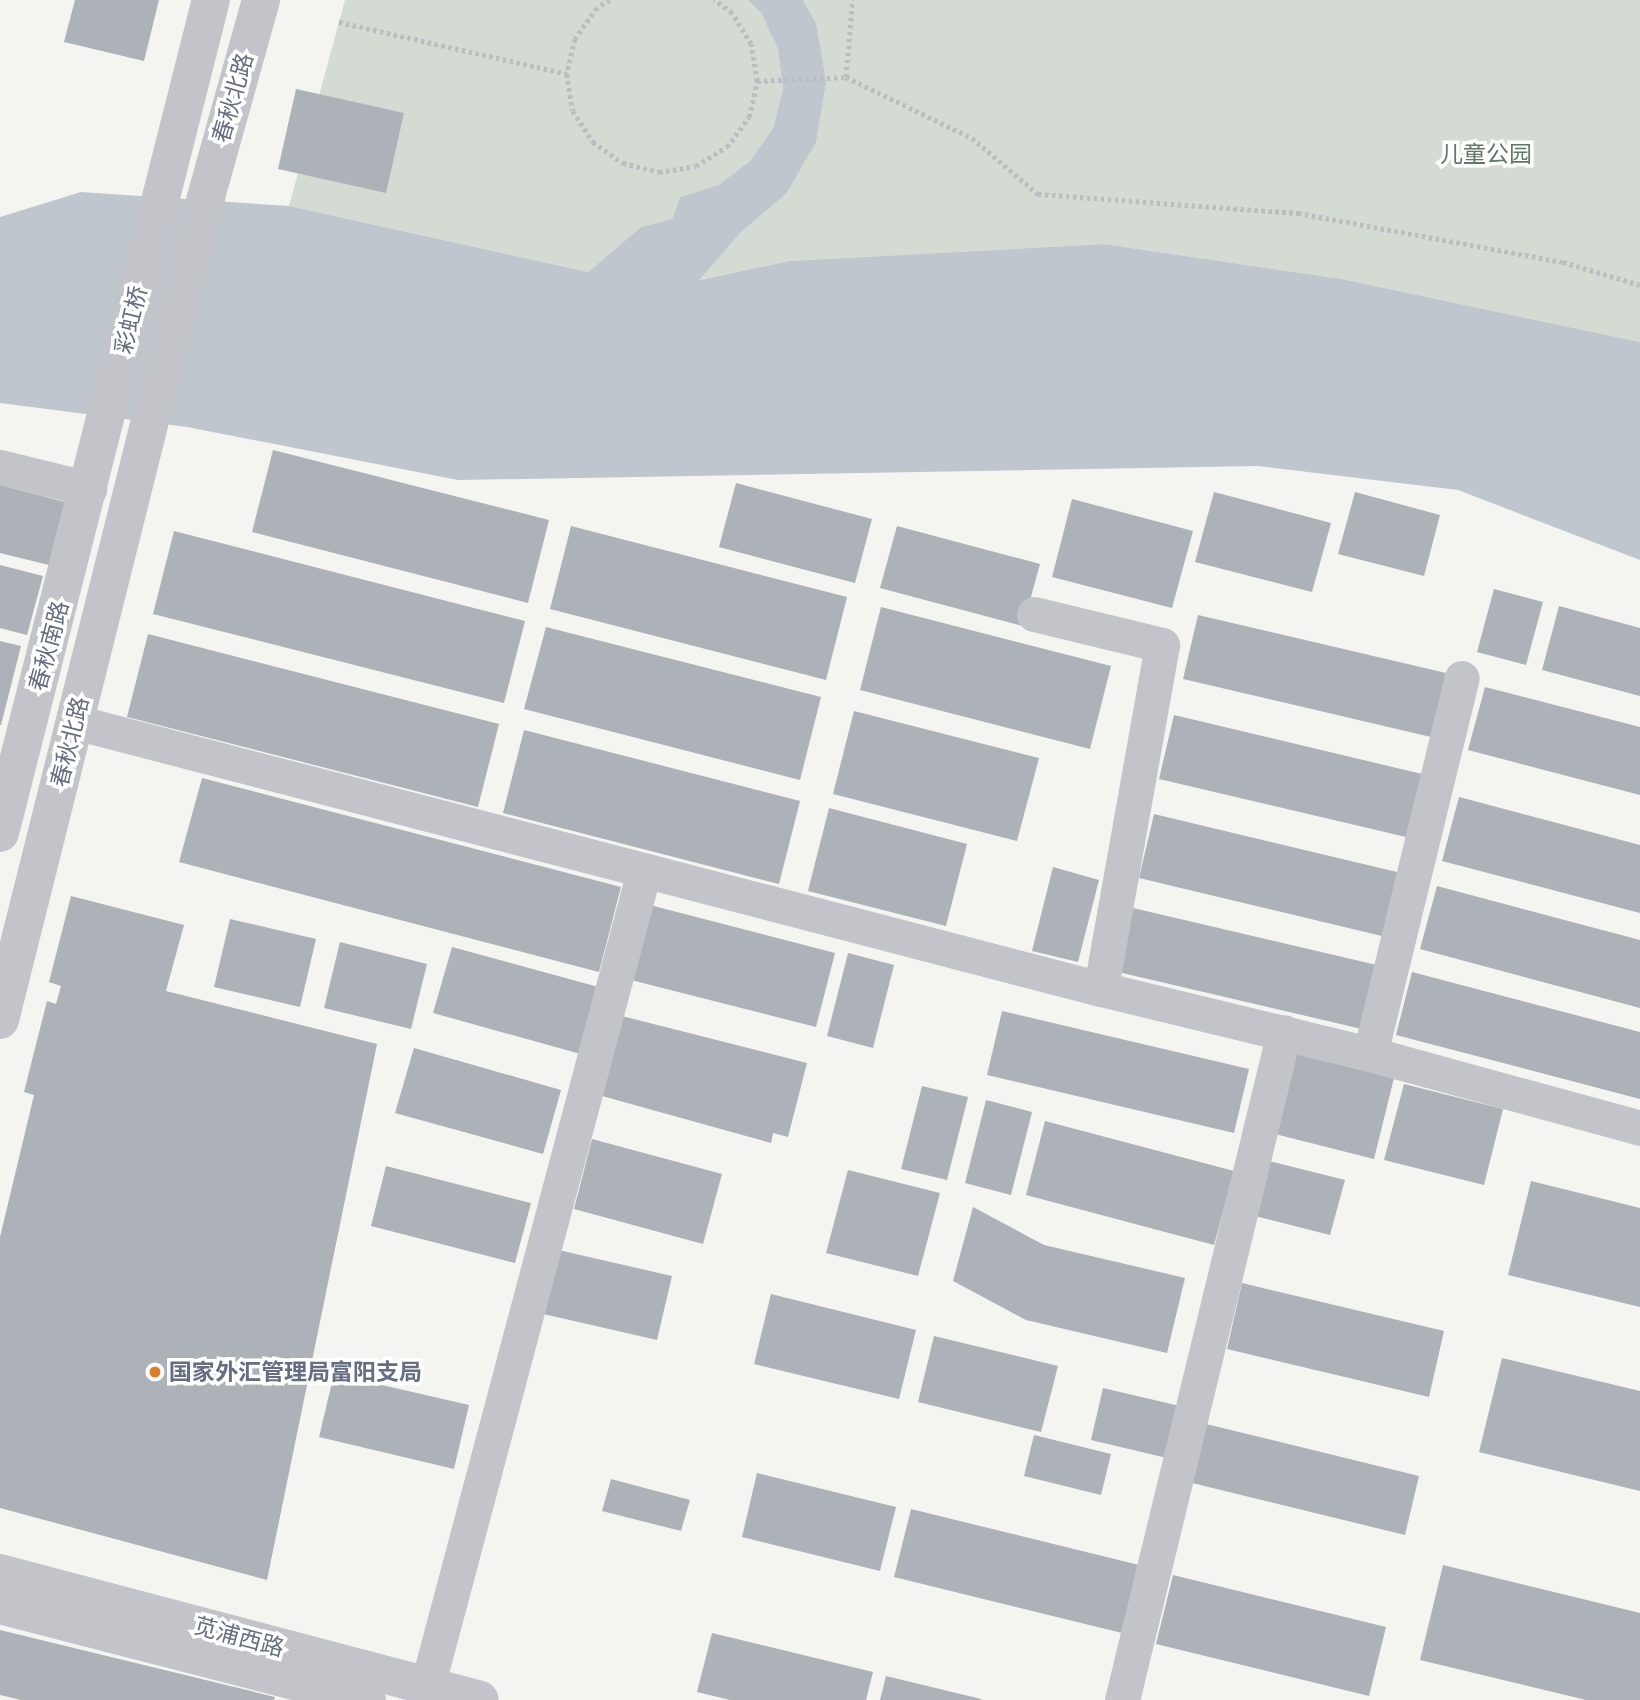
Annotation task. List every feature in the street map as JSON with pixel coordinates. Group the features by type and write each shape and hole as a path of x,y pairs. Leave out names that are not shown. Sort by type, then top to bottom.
{"street":[{"name":"春秋北路","path":"164,183 211,0"},
{"name":"春秋北路","path":"206,197 261,0"},
{"name":"彩虹桥","path":"94,474 164,183"},
{"name":"彩虹桥","path":"139,465 206,197"},
{"name":"春秋北路","path":"0,1020 139,465"},
{"path":"0,467 94,474"},
{"name":"春秋南路","path":"0,833 94,474"},
{"path":"1034,614 1162,645 1101,989"},
{"path":"1370,1054 1462,678"},
{"path":"75,722 1101,989 1370,1054 1640,1128"},
{"path":"427,1687 644,871"},
{"path":"1122,1700 1284,1032"},
{"name":"苋浦西路","path":"0,1573 479,1700"},
{"name":"苋浦西路","path":"0,1605 367,1700"}],"path":[{"path":"610,0 597,8 575,38 567,74 573,111 593,142 623,163 659,172 696,166 727,146 749,117 757,80 751,44 732,13 714,0"},
{"path":"846,77 852,0"},
{"path":"339,22 567,74"},
{"path":"757,80 846,77 972,138 1038,194 1298,213 1563,262 1640,285"}],"green space":[{"path":"345,0 748,0 761,13 778,49 783,89 773,128 750,161 718,185 680,197 672,219 641,227 588,272 289,206"},
{"name":"儿童公园","path":"803,0 1640,0 1640,342 1342,279 1104,244 789,261 697,280 740,233 786,194 816,23"}],"shaded area":[{"path":"748,0 803,0 816,23 826,82 816,142 786,194 740,233 699,280 789,261 1104,244 1342,279 1640,342 1640,560 1458,490 1258,466 458,480 187,427 0,403 0,217 81,192 289,206 588,272 641,227 672,219 680,197 718,185 750,161 773,128 783,89 778,49 761,13"}],"building":[{"path":"75,0 159,0 144,61 64,42"},
{"path":"296,89 404,113 386,193 278,169"},
{"path":"273,450 549,520 528,603 252,532"},
{"path":"736,483 872,519 855,583 719,547"},
{"path":"0,485 65,502 49,565 0,553"},
{"path":"1214,492 1331,523 1312,592 1195,562"},
{"path":"1355,492 1440,515 1424,576 1338,554"},
{"path":"1072,499 1193,531 1172,608 1052,577"},
{"path":"571,526 847,597 826,680 550,609"},
{"path":"897,526 1040,564 1023,626 880,588"},
{"path":"174,531 525,621 504,703 153,614"},
{"path":"0,565 43,576 27,635 0,628"},
{"path":"1494,589 1543,602 1526,665 1477,652"},
{"path":"1559,606 1640,628 1640,696 1542,670"},
{"path":"881,607 1111,666 1090,749 860,690"},
{"path":"1198,615 1446,673 1431,737 1183,679"},
{"path":"546,627 821,697 800,780 524,709"},
{"path":"148,634 499,724 478,807 127,717"},
{"path":"0,641 21,646 1,725 0,725"},
{"path":"1485,687 1640,727 1640,795 1468,750"},
{"path":"854,711 1039,758 1017,841 833,794"},
{"path":"1174,715 1422,774 1406,837 1159,779"},
{"path":"524,730 800,801 779,884 503,813"},
{"path":"202,778 621,887 599,972 179,862"},
{"path":"1459,797 1640,845 1640,913 1442,861"},
{"path":"829,808 967,844 946,926 808,891"},
{"path":"1154,814 1401,873 1386,937 1139,878"},
{"path":"1053,867 1099,880 1078,962 1032,951"},
{"path":"1437,886 1640,940 1640,1008 1420,949"},
{"name":"国家外汇管理局富阳支局","path":"71,896 184,925 166,991 377,1044 267,1580 0,1508 0,1237 34,1095 24,1092 47,1001 56,1004 61,986 49,982"},
{"path":"646,904 835,953 816,1027 627,979"},
{"path":"1133,908 1381,966 1366,1030 1118,972"},
{"path":"230,919 316,939 300,1007 214,987"},
{"path":"340,942 427,964 411,1029 324,1008"},
{"path":"452,947 602,988 584,1055 433,1013"},
{"path":"848,953 894,965 873,1048 827,1036"},
{"path":"1412,972 1640,1032 1640,1099 1396,1035"},
{"path":"1002,1011 1249,1069 1234,1133 987,1075"},
{"path":"618,1015 807,1063 788,1137 773,1133 771,1143 602,1096 604,1090 599,1089"},
{"path":"414,1048 561,1090 543,1154 395,1113"},
{"path":"1292,1052 1394,1078 1374,1159 1271,1133"},
{"path":"1404,1084 1503,1109 1484,1185 1384,1160"},
{"path":"922,1086 968,1097 947,1180 901,1169"},
{"path":"986,1100 1032,1112 1011,1195 965,1183"},
{"path":"1045,1121 1234,1171 1214,1245 1026,1195"},
{"path":"592,1139 722,1174 703,1244 574,1209"},
{"path":"1269,1161 1345,1180 1330,1235 1255,1216"},
{"path":"386,1166 531,1203 515,1263 371,1226"},
{"path":"848,1170 940,1193 918,1276 826,1253"},
{"path":"1531,1181 1640,1208 1640,1307 1508,1275"},
{"path":"973,1207 1044,1245 1185,1278 1167,1353 1026,1320 953,1281"},
{"path":"554,1249 672,1276 657,1340 539,1313"},
{"path":"1242,1283 1444,1331 1429,1397 1227,1349"},
{"path":"771,1294 916,1330 899,1399 754,1364"},
{"path":"934,1336 1058,1366 1041,1432 918,1402"},
{"path":"1502,1358 1640,1391 1640,1491 1479,1452"},
{"path":"334,1374 469,1405 454,1469 319,1437"},
{"path":"1103,1388 1184,1407 1171,1459 1091,1440"},
{"path":"1198,1422 1419,1476 1405,1535 1184,1481"},
{"path":"1034,1435 1111,1454 1101,1495 1024,1476"},
{"path":"757,1473 896,1507 880,1571 742,1537"},
{"path":"611,1479 690,1500 681,1531 602,1511"},
{"path":"911,1509 1139,1565 1122,1633 894,1577"},
{"path":"1443,1565 1640,1613 1640,1700 1586,1700 1420,1660"},
{"path":"1173,1575 1386,1627 1369,1696 1156,1644"},
{"path":"0,1630 275,1697 274,1700 21,1700 0,1695"},
{"path":"712,1633 873,1672 866,1700 730,1700 697,1692"},
{"path":"886,1676 981,1699 981,1700 880,1700"}],"place":[{"name":"国家外汇管理局富阳支局","path":"155,1372"}]}
